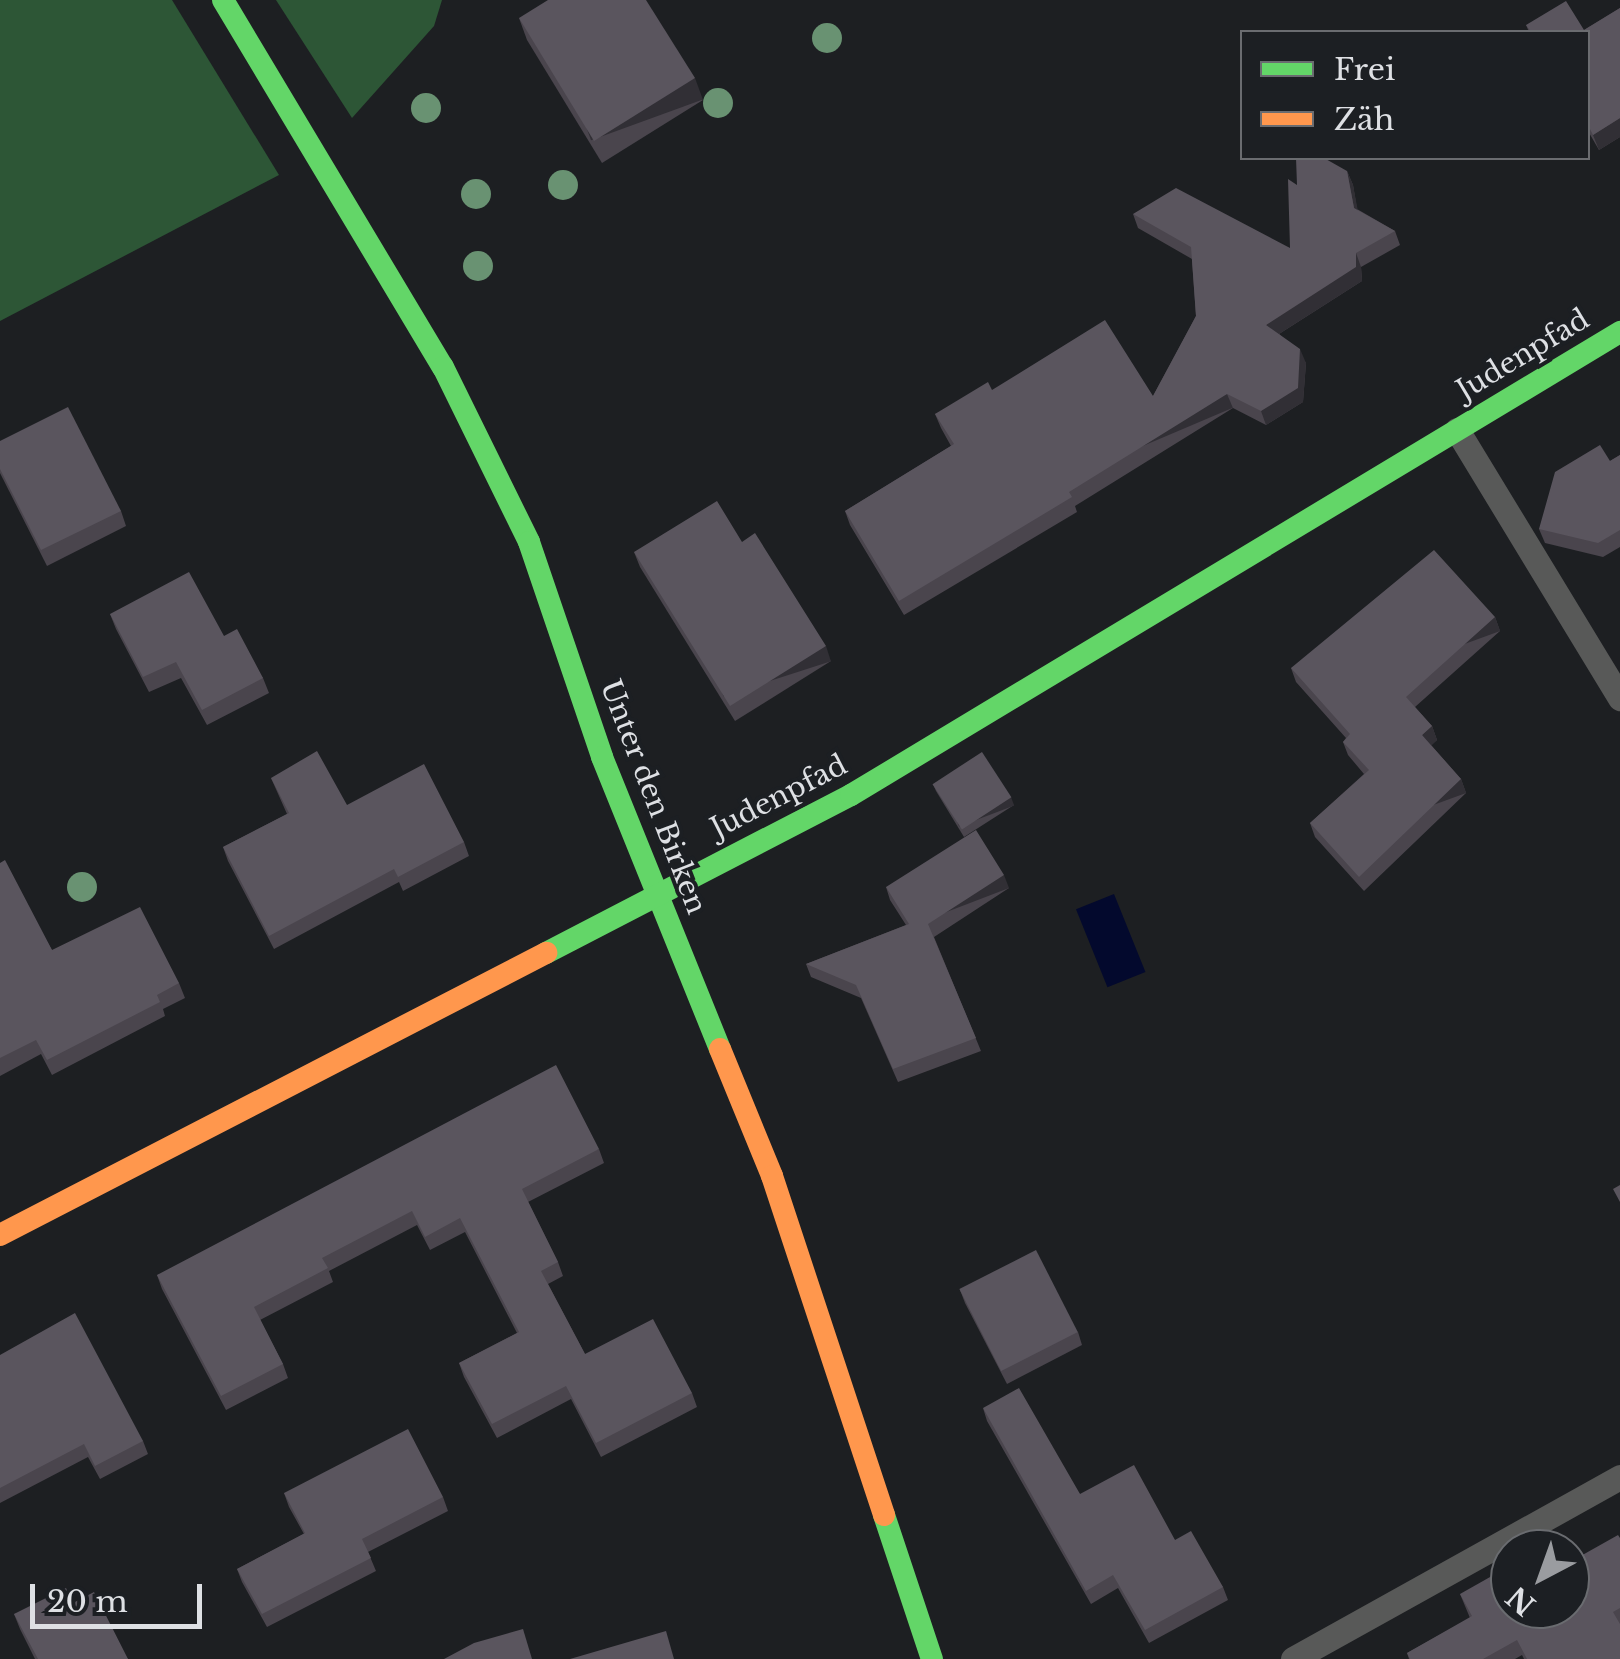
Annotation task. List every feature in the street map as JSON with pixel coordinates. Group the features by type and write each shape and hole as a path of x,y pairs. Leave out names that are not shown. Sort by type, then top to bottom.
{"street":[{"name":"Unter den Birken","path":"223,0 443,367 529,542 655,892 772,1176 932,1659"},
{"name":"Judenpfad","path":"0,1235 655,892 851,795 1620,332"}],"lane":[{"name":"Judenpfad","path":"1457,430 1620,698"},
{"path":"1292,1659 1620,1477"}],"green space":[{"path":"0,0 172,0 279,175 0,321"},
{"path":"276,0 442,0 434,26 352,118"}],"water":[{"path":"1114,894 1145,972 1107,987 1076,909"}],"building":[{"path":"548,0 646,0 695,78 594,141 519,18"},
{"path":"1566,1 1584,30 1530,30 1526,25"},
{"path":"1620,8 1620,118 1593,135 1590,30 1584,30"},
{"path":"1296,160 1328,160 1347,171 1354,208 1395,231 1356,253 1356,267 1266,325 1300,349 1298,388 1261,411 1227,394 1069,492 1072,497 899,601 845,511 954,444 935,414 988,382 992,390 1105,320 1153,396 1196,316 1191,247 1133,214 1176,188 1290,248 1288,179 1297,185"},
{"path":"68,407 121,511 41,550 0,469 0,441"},
{"path":"1600,445 1610,461 1620,455 1620,530 1598,543 1539,529 1555,472"},
{"path":"717,501 742,542 755,533 826,646 730,706 634,552"},
{"path":"1434,550 1495,617 1406,697 1432,726 1422,735 1461,779 1359,877 1310,823 1369,770 1343,742 1350,734 1291,668"},
{"path":"189,572 224,636 237,629 263,678 202,710 176,662 143,677 110,614"},
{"path":"317,751 347,805 424,764 464,842 398,877 394,869 269,936 223,847 289,813 271,778"},
{"path":"982,752 1011,797 962,829 933,784"},
{"path":"976,830 1004,875 928,924 976,1038 893,1069 856,985 806,964 909,924 886,887"},
{"path":"5,860 52,950 140,907 179,983 157,995 160,1002 47,1060 36,1040 0,1058 0,863"},
{"path":"556,1065 599,1149 522,1189 558,1262 541,1271 585,1354 653,1319 692,1393 596,1443 566,1386 492,1424 459,1363 519,1332 460,1218 425,1237 412,1211 322,1258 328,1268 254,1307 283,1364 221,1396 157,1275"},
{"path":"1036,1250 1078,1332 1001,1371 959,1289"},
{"path":"75,1313 143,1441 95,1466 84,1444 0,1488 0,1355"},
{"path":"1019,1388 1080,1494 1134,1465 1175,1540 1191,1531 1223,1587 1145,1630 1113,1575 1086,1591 983,1408"},
{"path":"408,1429 443,1497 362,1539 371,1558 262,1614 237,1569 305,1533 284,1493"},
{"path":"1618,1535 1620,1538 1620,1608 1613,1612 1620,1624 1620,1659 1527,1659 1517,1640 1483,1659 1410,1659 1407,1653 1472,1616 1460,1594 1490,1577 1490,1629 1590,1629 1590,1551"},
{"path":"66,1588 73,1603 94,1592 128,1659 38,1659 14,1614"},
{"path":"523,1629 532,1659 444,1659 474,1643"},
{"path":"666,1631 674,1659 570,1659"}],"traffic: fast":[{"path":"223,0 443,367 529,542 602,757 720,1049"},
{"path":"546,953 851,795 1620,332"},
{"path":"884,1515 932,1659"}],"traffic: slow":[{"path":"0,1235 546,953"},
{"path":"720,1049 772,1176 884,1515"}]}
